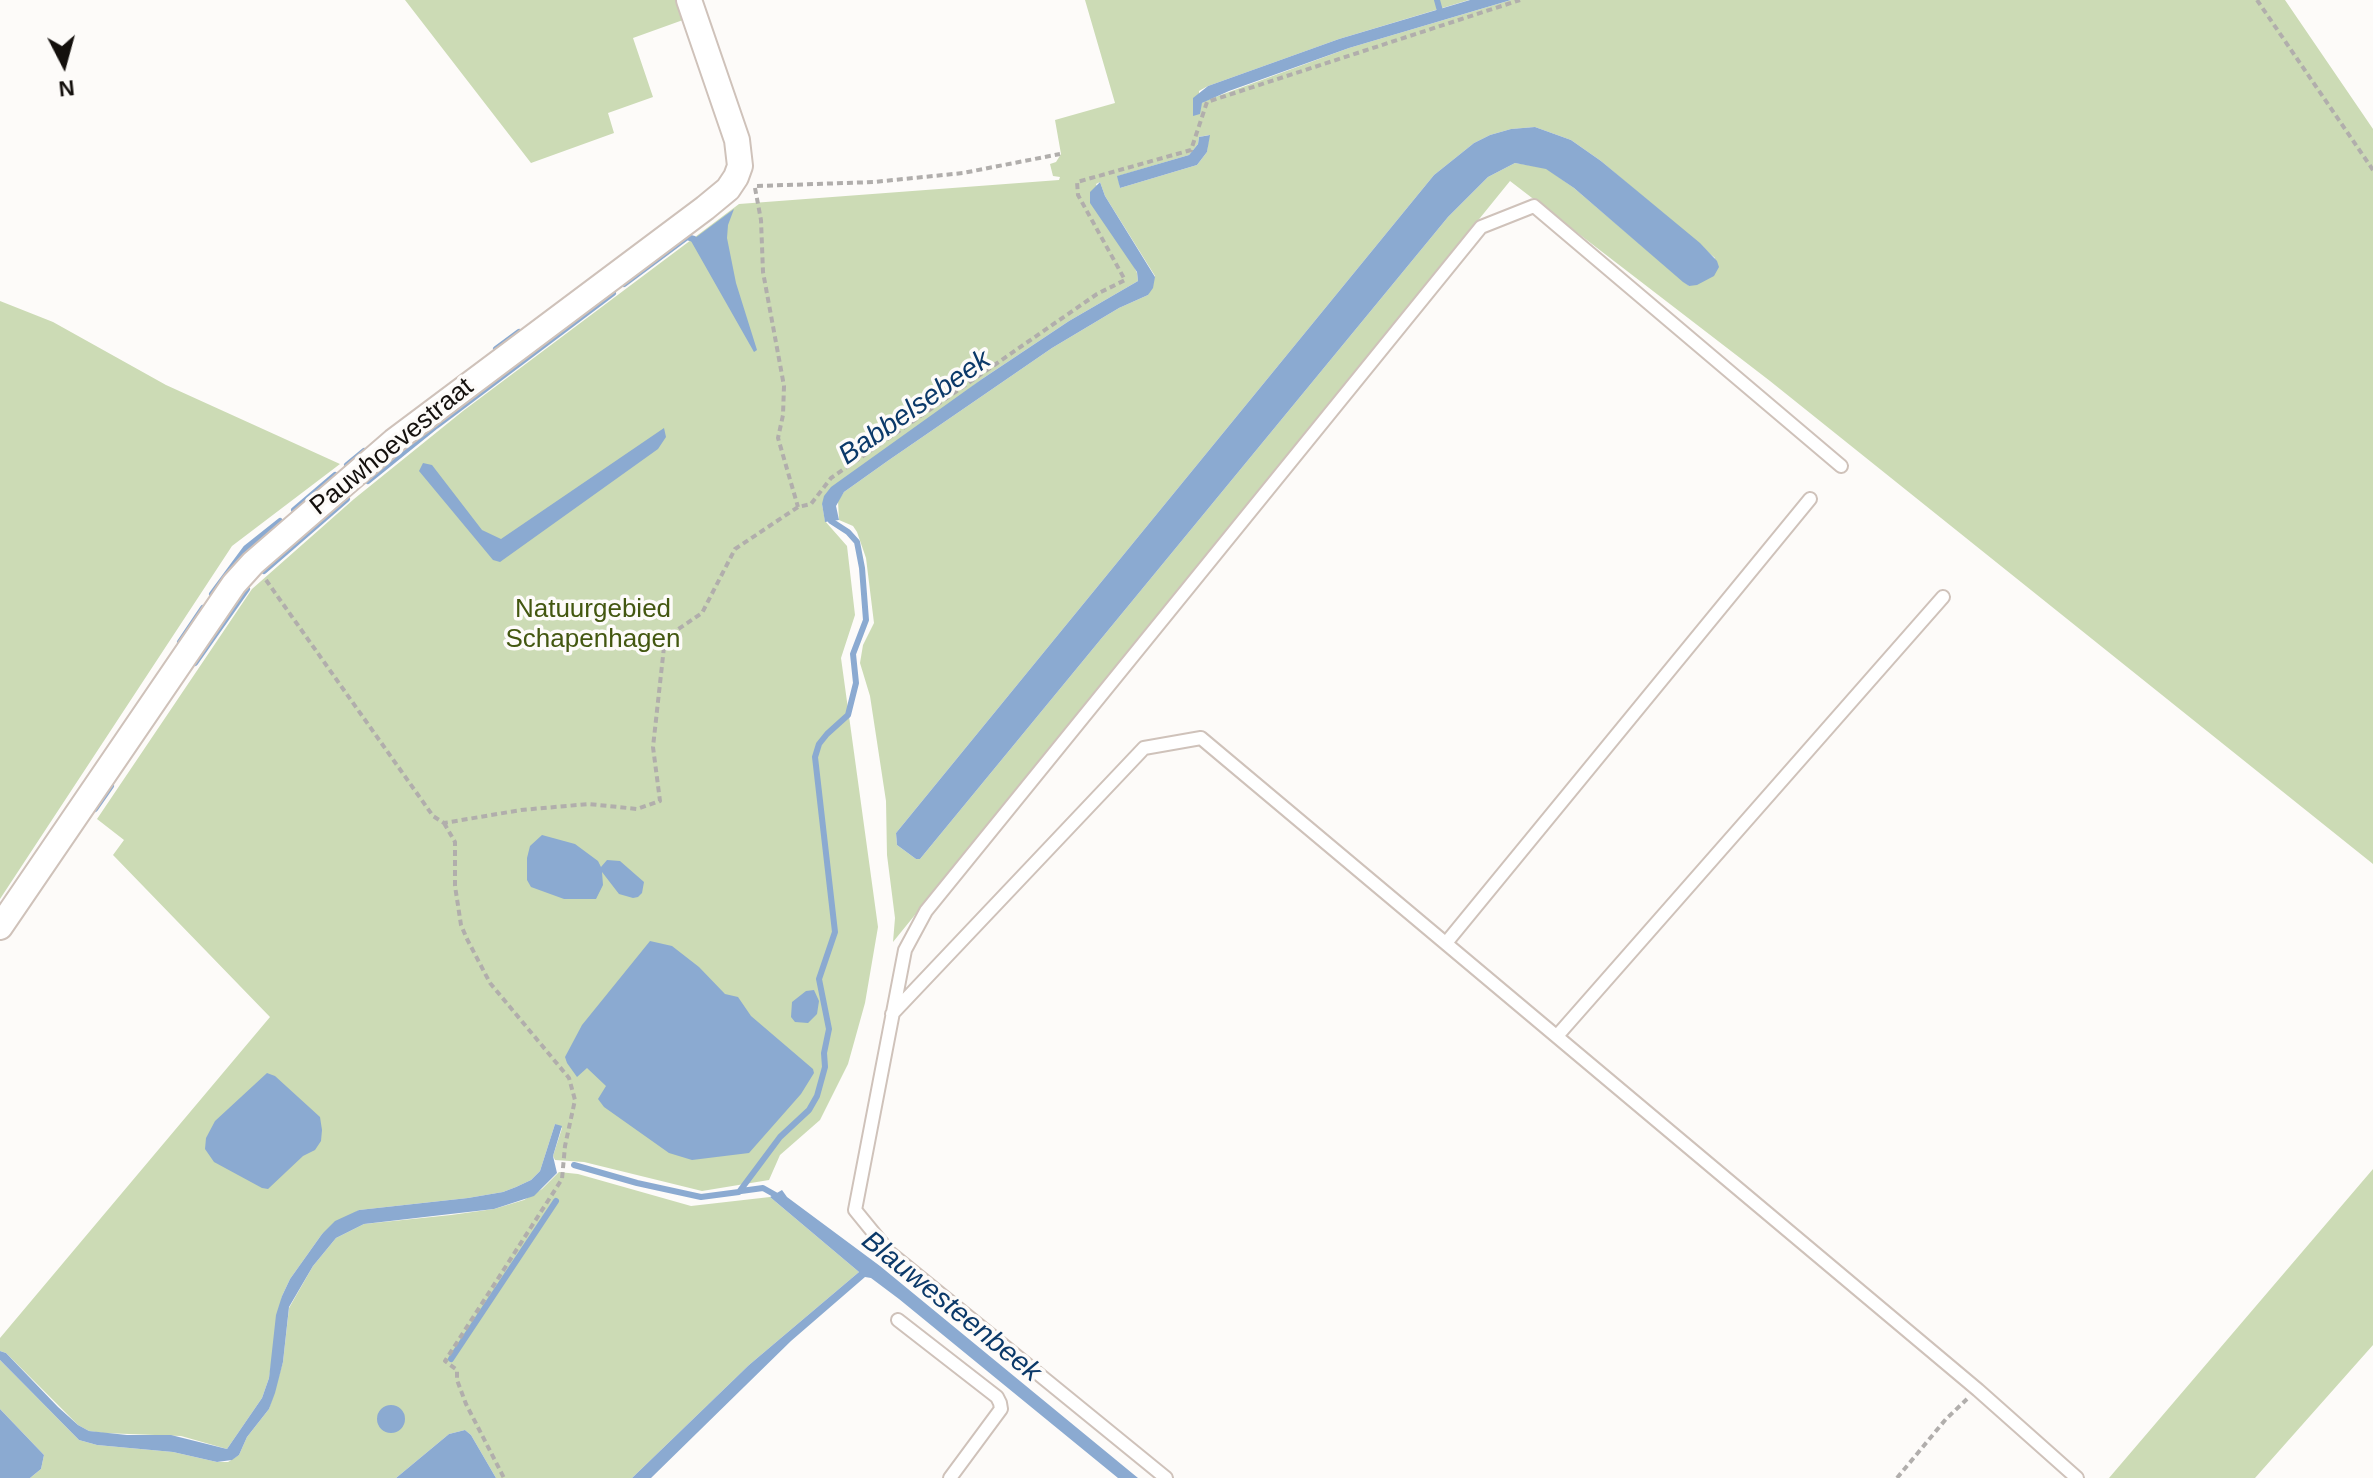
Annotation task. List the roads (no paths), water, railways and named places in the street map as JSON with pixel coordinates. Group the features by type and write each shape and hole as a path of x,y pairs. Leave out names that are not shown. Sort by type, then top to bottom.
{"street":[{"name":"Pauwhoevestraat","path":"0,927 234,584 253,563 394,441 728,189 746,182 740,166 737,140 689,0"}],"lane":[{"path":"1166,1478 890,1253 855,1210 905,950 926,911 1481,227 1534,206 1841,466"},
{"path":"1446,943 1810,499"},
{"path":"1557,1036 1943,597"},
{"path":"892,1014 1144,748 1201,738 1978,1390 2077,1478"},
{"path":"898,1320 997,1397 1000,1403 1001,1409 950,1478"}],"water":[{"path":"1470,0 1511,0 1349,48 1229,91 1202,103 1200,114 1193,116 1193,98 1208,86 1339,39"},
{"path":"1535,127 1571,140 1601,161 1700,243 1717,261 1719,267 1714,276 1689,286 1574,188 1546,169 1515,163 1488,177 1448,217 920,859 897,845 896,833 1434,175 1474,143 1490,135"},
{"path":"1210,135 1207,152 1197,165 1120,188 1117,176 1189,155 1198,144 1199,137"},
{"path":"1100,182 1105,196 1155,277 1148,295 1119,308 1052,348 889,460 844,492 836,506 839,520 825,522 822,504 831,487 982,379 1069,321 1138,281 1137,272 1090,203 1090,192"},
{"path":"734,209 727,238 736,283 757,350 754,352 691,241"},
{"path":"664,428 666,437 658,449 500,562 493,560 419,471 423,463 432,465 482,530 501,539"},
{"path":"542,835 575,844 598,861 601,867 607,860 620,861 644,882 642,893 633,898 619,894 602,872 603,885 596,899 564,899 531,887 527,880 527,858 530,846"},
{"path":"650,941 672,946 699,967 725,994 738,997 751,1016 813,1069 814,1073 801,1094 749,1153 692,1160 669,1153 604,1107 598,1099 606,1086 587,1068 577,1077 567,1063 565,1057 582,1025"},
{"path":"814,990 819,1001 817,1014 808,1023 795,1022 791,1017 792,1002 806,991"},
{"path":"267,1073 275,1076 320,1117 322,1130 321,1141 315,1150 303,1156 268,1189 214,1162 205,1149 206,1138 215,1121"},
{"path":"555,1124 562,1126 553,1156 557,1173 534,1196 494,1209 364,1224 336,1238 313,1266 289,1307 283,1362 275,1393 269,1409 247,1437 239,1455 232,1460 217,1462 173,1452 97,1445 79,1440 0,1360 0,1351 6,1353 58,1407 89,1431 171,1435 227,1449 262,1398 269,1378 276,1315 290,1279 335,1221 359,1210 468,1198 516,1187 531,1180 540,1171"},
{"path":"782,1190 787,1197 880,1266 1138,1478 1118,1478 899,1299 871,1278 865,1277 791,1341 651,1478 632,1478 749,1365 859,1272 770,1197"},
{"path":"391,1405 401,1409 405,1419 401,1429 391,1433 381,1429 377,1419 381,1409"},
{"path":"0,1409 44,1455 41,1469 30,1478 0,1478"},
{"path":"465,1430 496,1478 396,1478 449,1434"}],"waterway":[{"path":"1437,0 1440,11"},
{"path":"624,284 687,237 694,239"},
{"path":"368,481 613,293"},
{"path":"496,349 519,332"},
{"path":"347,465 364,451"},
{"path":"294,510 335,475"},
{"path":"264,571 347,499"},
{"name":"Babbelsebeek","path":"574,1165 701,1197 739,1192 780,1137 809,1110 817,1096 825,1067 824,1053 829,1029 819,979 835,932 815,757 819,744 848,715 856,683 853,654 866,620 857,542 831,521 829,515"},
{"path":"212,594 246,548 280,521"},
{"path":"195,663 247,589"},
{"path":"180,642 203,608"},
{"path":"95,809 111,786"},
{"name":"Blauwesteenbeek","path":"741,1191 763,1188 779,1197"},
{"path":"451,1359 556,1201"}],"park label":[{"name":"Natuurgebied Schapenhagen","path":"593,625"}]}
